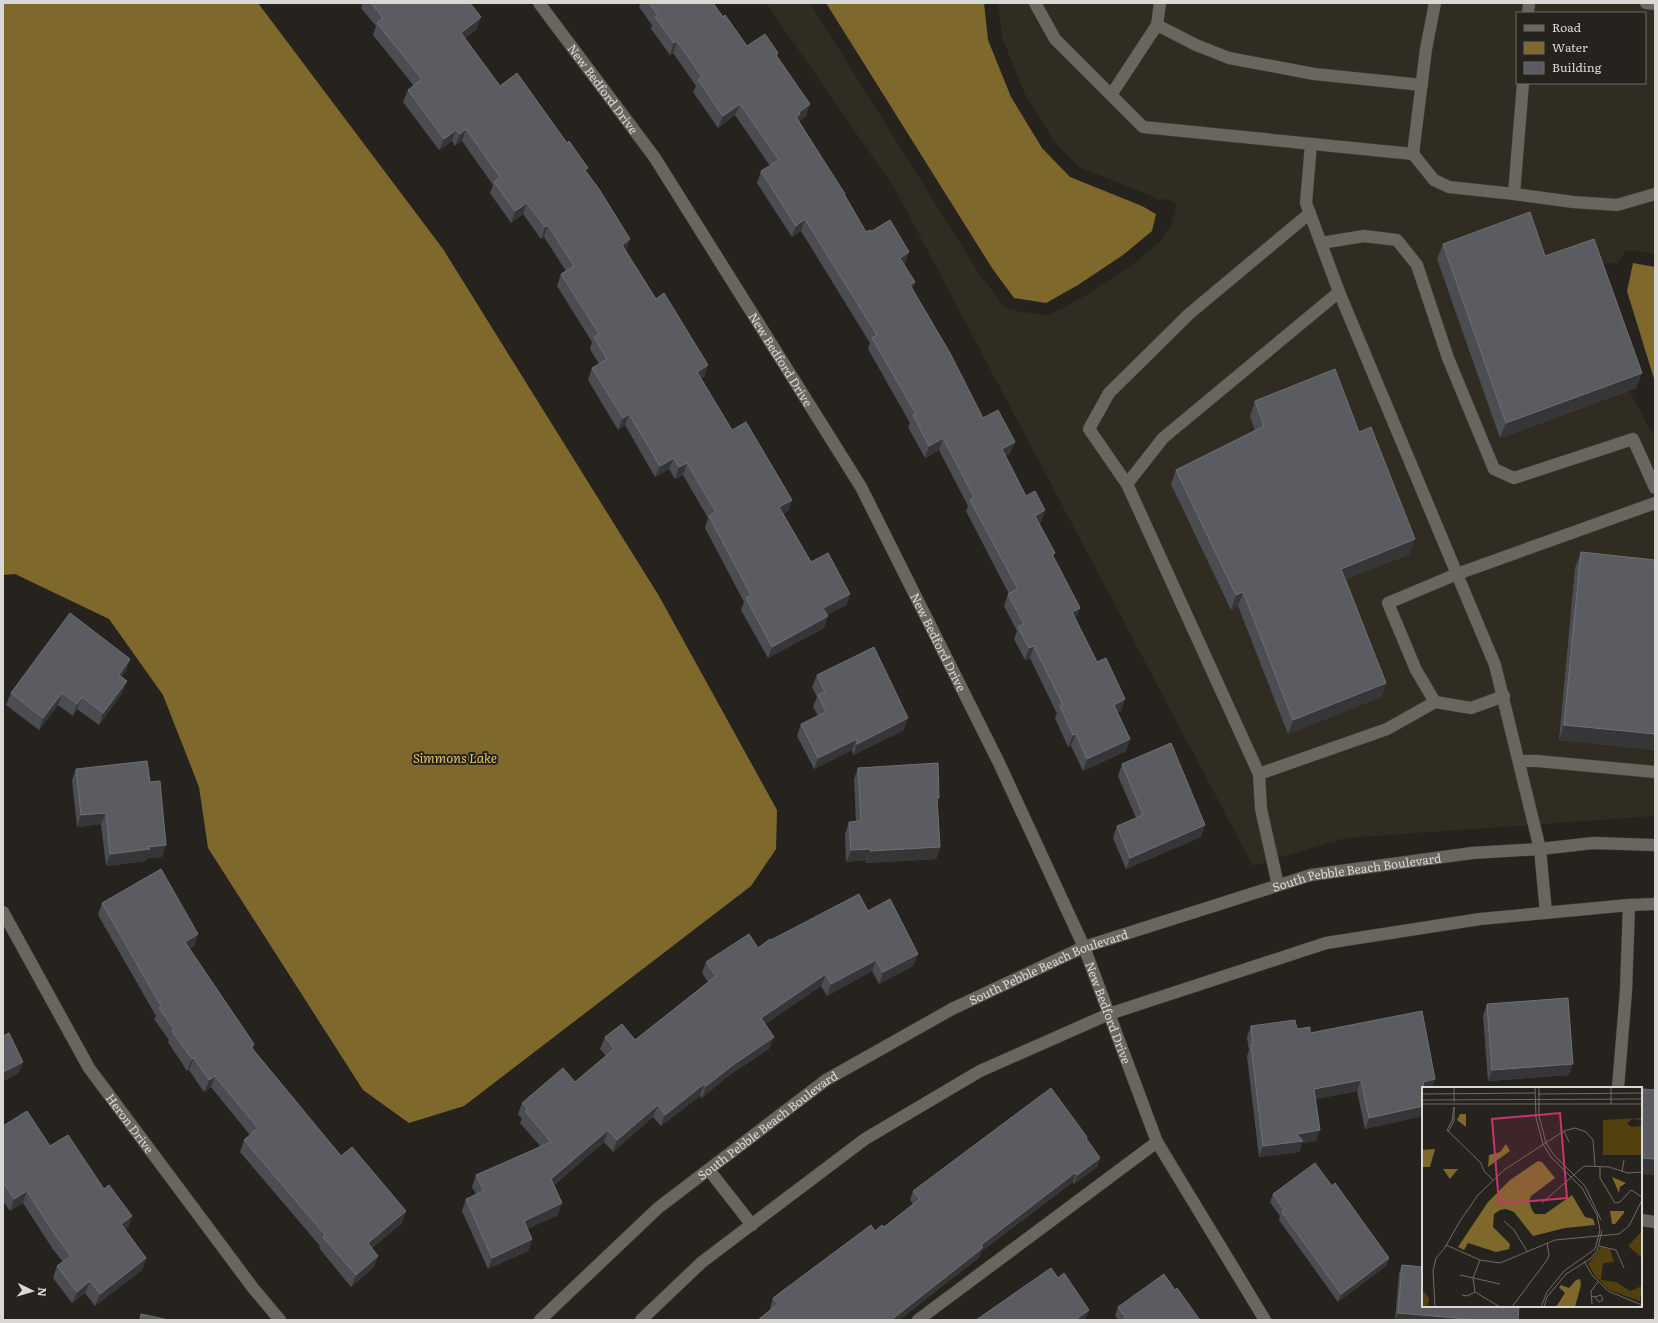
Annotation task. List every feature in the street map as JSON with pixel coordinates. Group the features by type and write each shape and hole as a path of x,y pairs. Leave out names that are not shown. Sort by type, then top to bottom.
{"street":[{"name":"New Bedford Drive","path":"540,3 656,158 861,487 999,762 1084,947 1158,1142 1265,1320"},
{"path":"1035,3 1055,39 1143,127 1413,154 1434,180 1449,187 1573,202 1617,205 1655,194"},
{"path":"1111,95 1157,25 1160,3"},
{"path":"1413,154 1426,49 1435,3"},
{"path":"1646,3 1655,4"},
{"path":"1157,25 1196,45 1229,58 1314,74 1422,85"},
{"path":"1514,194 1523,84"},
{"path":"1311,144 1306,203 1339,292 1495,665 1504,696 1540,849 1546,913"},
{"path":"1278,885 1260,809 1259,774 1127,484 1089,429 1109,393 1189,314 1310,213"},
{"path":"1321,243 1364,236 1397,240 1418,265 1448,358 1494,470 1514,478 1633,439 1655,488"},
{"path":"1127,484 1163,438 1339,292"},
{"path":"1435,702 1416,670 1388,603 1457,574 1655,502"},
{"path":"1259,774 1387,729 1435,702 1471,708 1504,696"},
{"path":"1519,761 1537,761 1655,772"},
{"name":"South Pebble Beach Boulevard","path":"540,1320 658,1208 826,1080 952,1009 1084,947 1311,874 1472,853 1540,849 1593,843 1655,845"},
{"path":"641,1320 702,1262 865,1139 980,1070 1109,1014 1326,943 1480,919 1629,905 1655,904"},
{"path":"1618,1087 1626,990 1629,905"},
{"name":"Heron Drive","path":"3,912 89,1068 253,1288 280,1320"},
{"path":"918,1320 1158,1142"},
{"path":"708,1170 752,1225"},
{"path":"1642,1220 1655,1222"}],"shaded area":[{"path":"766,3 810,3 980,275 1005,307 1012,310 1044,315 1053,313 1086,295 1132,265 1162,240 1167,230 1170,228 1177,203 1166,199 1158,200 1147,194 1079,167 1054,141 1024,92 1002,37 998,3 1655,3 1655,254 1627,251 1623,254 1618,263 1593,264 1594,326 1651,431 1655,433 1655,816 1345,838 1253,866 895,189"}],"water":[{"name":"Simmons Lake","path":"3,3 258,3 443,249 659,596 777,810 776,849 751,886 464,1106 409,1123 363,1090 208,848 199,787 163,695 109,619 15,574 3,575"},
{"path":"826,3 984,3 988,40 1011,97 1042,148 1070,177 1142,206 1156,214 1152,231 1123,255 1078,285 1046,303 1014,298 992,268"},
{"path":"1633,263 1655,267 1655,382 1627,291"}],"building":[{"path":"371,3 470,3 481,17 461,33 500,86 517,73 567,143 569,141 588,168 585,170 599,189 630,239 622,245 656,299 664,293 708,365 697,372 732,430 746,422 792,500 779,507 811,562 828,553 850,594 823,608 828,616 772,647 746,598 751,595 709,516 716,512 687,463 679,467 674,458 660,466 629,414 623,418 592,368 607,359 594,337 599,334 561,274 574,266 548,225 545,227 527,203 515,211 494,182 500,177 466,129 460,134 456,130 444,139 408,90 422,79 377,23 383,18"},
{"path":"649,3 713,3 723,17 725,15 747,46 765,34 778,53 776,55 810,104 799,112 800,114 796,117 845,194 866,232 870,230 872,231 890,220 909,252 900,258 915,282 910,285 950,353 983,418 998,410 1015,442 1002,449 1026,496 1035,491 1045,510 1035,516 1055,553 1052,554 1080,608 1072,612 1097,662 1106,658 1125,699 1114,705 1130,739 1087,759 1076,734 1073,735 1060,706 1063,705 1034,646 1029,648 1018,627 1024,624 1008,594 1018,589 970,500 974,497 943,438 929,446 913,415 916,414 872,338 877,335 805,219 796,226 761,171 779,160 740,104 723,116 698,80 702,77 677,41 674,43 655,17 658,15"},
{"path":"1530,212 1545,256 1594,239 1642,373 1506,423 1443,244"},
{"path":"1335,369 1359,432 1371,427 1415,539 1341,569 1386,683 1293,720 1243,592 1236,595 1176,470 1264,426 1255,401"},
{"path":"1581,552 1655,560 1655,734 1564,725"},
{"path":"70,613 130,659 119,675 127,681 103,713 82,697 77,704 62,693 43,718 11,693"},
{"path":"874,647 908,718 857,744 857,739 818,758 801,724 826,712 818,695 825,692 817,675"},
{"path":"1171,743 1205,825 1130,858 1117,826 1143,815 1122,764"},
{"path":"147,761 150,782 160,781 166,845 148,847 150,849 110,854 106,813 81,815 76,769"},
{"path":"938,763 939,798 937,798 940,847 870,851 871,849 851,850 849,822 861,821 858,768"},
{"path":"161,869 198,934 185,942 254,1044 251,1047 341,1156 352,1147 406,1211 368,1243 378,1256 356,1275 323,1237 325,1235 244,1140 258,1128 215,1076 209,1080 194,1058 192,1059 172,1031 174,1029 159,1008 161,1006 102,903"},
{"path":"859,894 868,911 890,899 918,954 883,972 876,960 831,984 826,974 761,1018 774,1037 733,1065 706,1086 704,1084 665,1115 658,1105 617,1140 608,1130 551,1179 562,1203 524,1221 532,1239 492,1258 466,1199 484,1191 476,1175 551,1142 525,1111 528,1109 522,1103 563,1068 575,1082 614,1049 605,1037 622,1024 635,1040 716,976 706,962 749,934 758,948 770,939 771,940"},
{"path":"1568,998 1573,1064 1492,1070 1487,1004"},
{"path":"1422,1011 1435,1079 1423,1082 1422,1106 1369,1118 1361,1080 1314,1089 1320,1130 1297,1134 1303,1141 1263,1146 1251,1045 1253,1045 1251,1026 1295,1020 1297,1029 1310,1027 1310,1033"},
{"path":"9,1033 23,1062 3,1072 3,1036"},
{"path":"1051,1088 1087,1137 1086,1138 1100,1158 1077,1175 1076,1172 981,1245 983,1247 980,1250 891,1320 758,1320 778,1304 773,1298 871,1225 875,1231 882,1225 884,1227 920,1199 913,1191"},
{"path":"1643,1089 1655,1090 1655,1159 1642,1158"},
{"path":"27,1111 50,1146 68,1135 104,1189 109,1185 132,1216 121,1224 146,1258 100,1294 90,1281 77,1292 57,1266 71,1256 56,1236 27,1191 14,1199 3,1182 3,1126"},
{"path":"1315,1163 1332,1186 1335,1183 1389,1258 1341,1294 1282,1212 1284,1210 1273,1194"},
{"path":"1402,1265 1422,1267 1422,1307 1519,1307 1518,1320 1479,1320 1398,1313"},
{"path":"1051,1268 1058,1278 1064,1273 1089,1310 1075,1320 976,1320"},
{"path":"1164,1274 1175,1290 1177,1288 1200,1320 1127,1320 1118,1307"},
{"path":"141,1314 169,1320 140,1320"}]}
